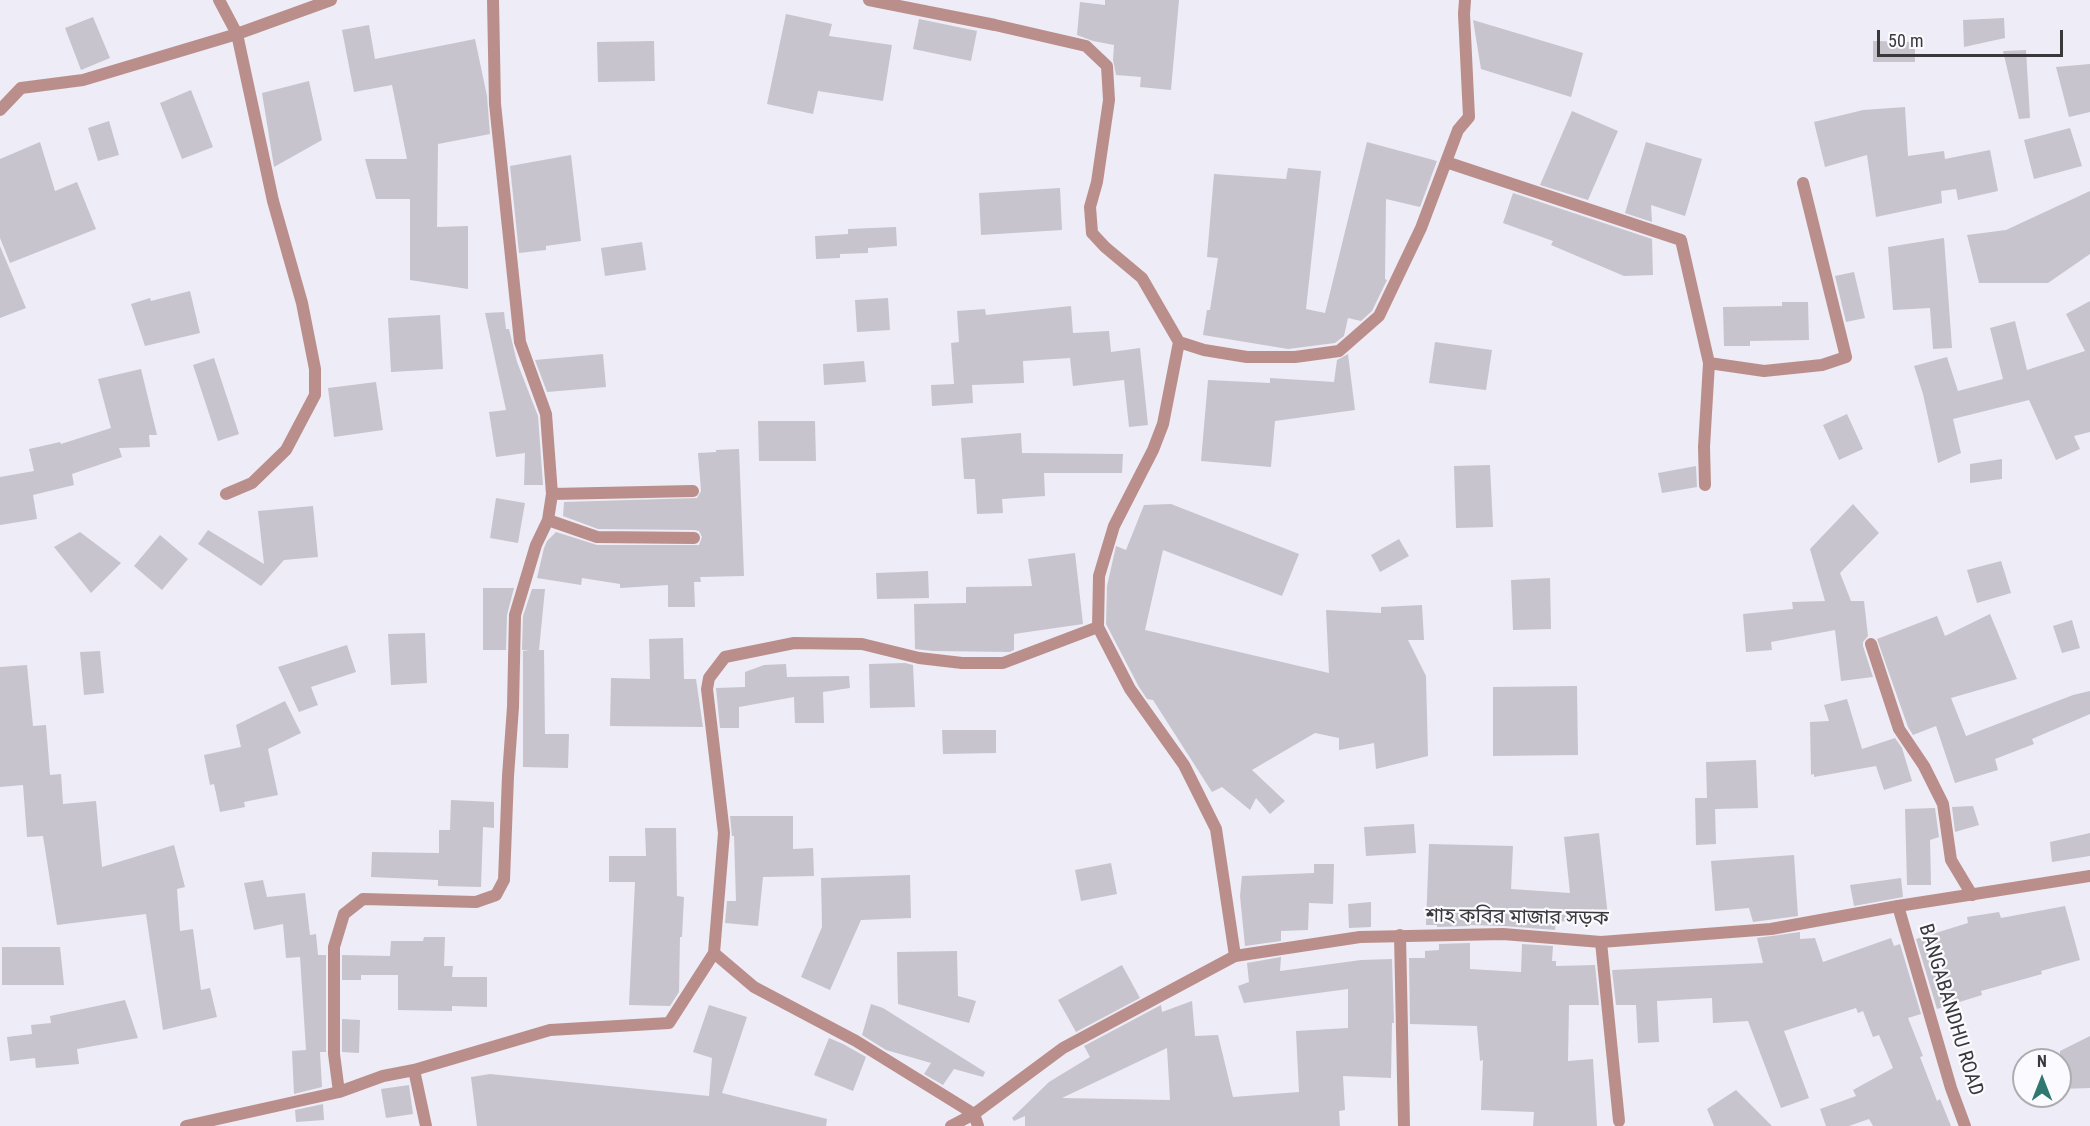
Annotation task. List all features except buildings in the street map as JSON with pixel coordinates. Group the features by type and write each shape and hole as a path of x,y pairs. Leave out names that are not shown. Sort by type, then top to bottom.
{"street":[{"path":"219,0 237,34 273,201 302,303 315,369 315,395 286,450 252,483 226,494"},
{"path":"0,110 21,88 83,80 237,34 331,0"},
{"path":"339,1092 334,1054 334,947 344,914 363,899 476,902 496,894 504,880 513,707 515,615 536,544 548,520 552,494 546,414 520,342 495,105 493,0"},
{"path":"869,0 1086,46 1107,66 1109,99 1097,182 1090,207 1092,233 1142,278 1179,342 1163,424 1153,450 1114,526 1099,576 1098,627 1130,689 1184,765 1215,829 1235,956"},
{"path":"1179,342 1204,350 1247,357 1295,357 1339,351 1379,316 1421,228 1458,130 1469,117 1465,0"},
{"path":"1446,162 1681,240 1709,363 1704,447 1705,485"},
{"path":"1709,363 1764,371 1822,365 1846,357 1803,183"},
{"path":"552,494 693,491"},
{"path":"548,520 597,537 694,537"},
{"path":"186,1126 339,1092 383,1076 414,1070 550,1030 669,1023 714,953 724,833 708,689 709,678 725,657 794,643 862,644 919,658 962,663 1003,663 1098,627"},
{"path":"1871,644 1899,729 1924,766 1943,804 1951,860 1972,895"},
{"name":"শাহ কবির মাজার সড়ক","path":"951,1126 976,1120 1063,1048 1235,956 1360,937 1503,934 1601,942 1771,929 1898,906 2090,876"},
{"name":"BANGABANDHU ROAD","path":"1898,906 1951,1088 1965,1126"},
{"path":"1400,935 1404,1126"},
{"path":"1601,942 1619,1121"},
{"path":"714,953 754,987 856,1041 976,1120"},
{"path":"414,1070 426,1126"}]}
